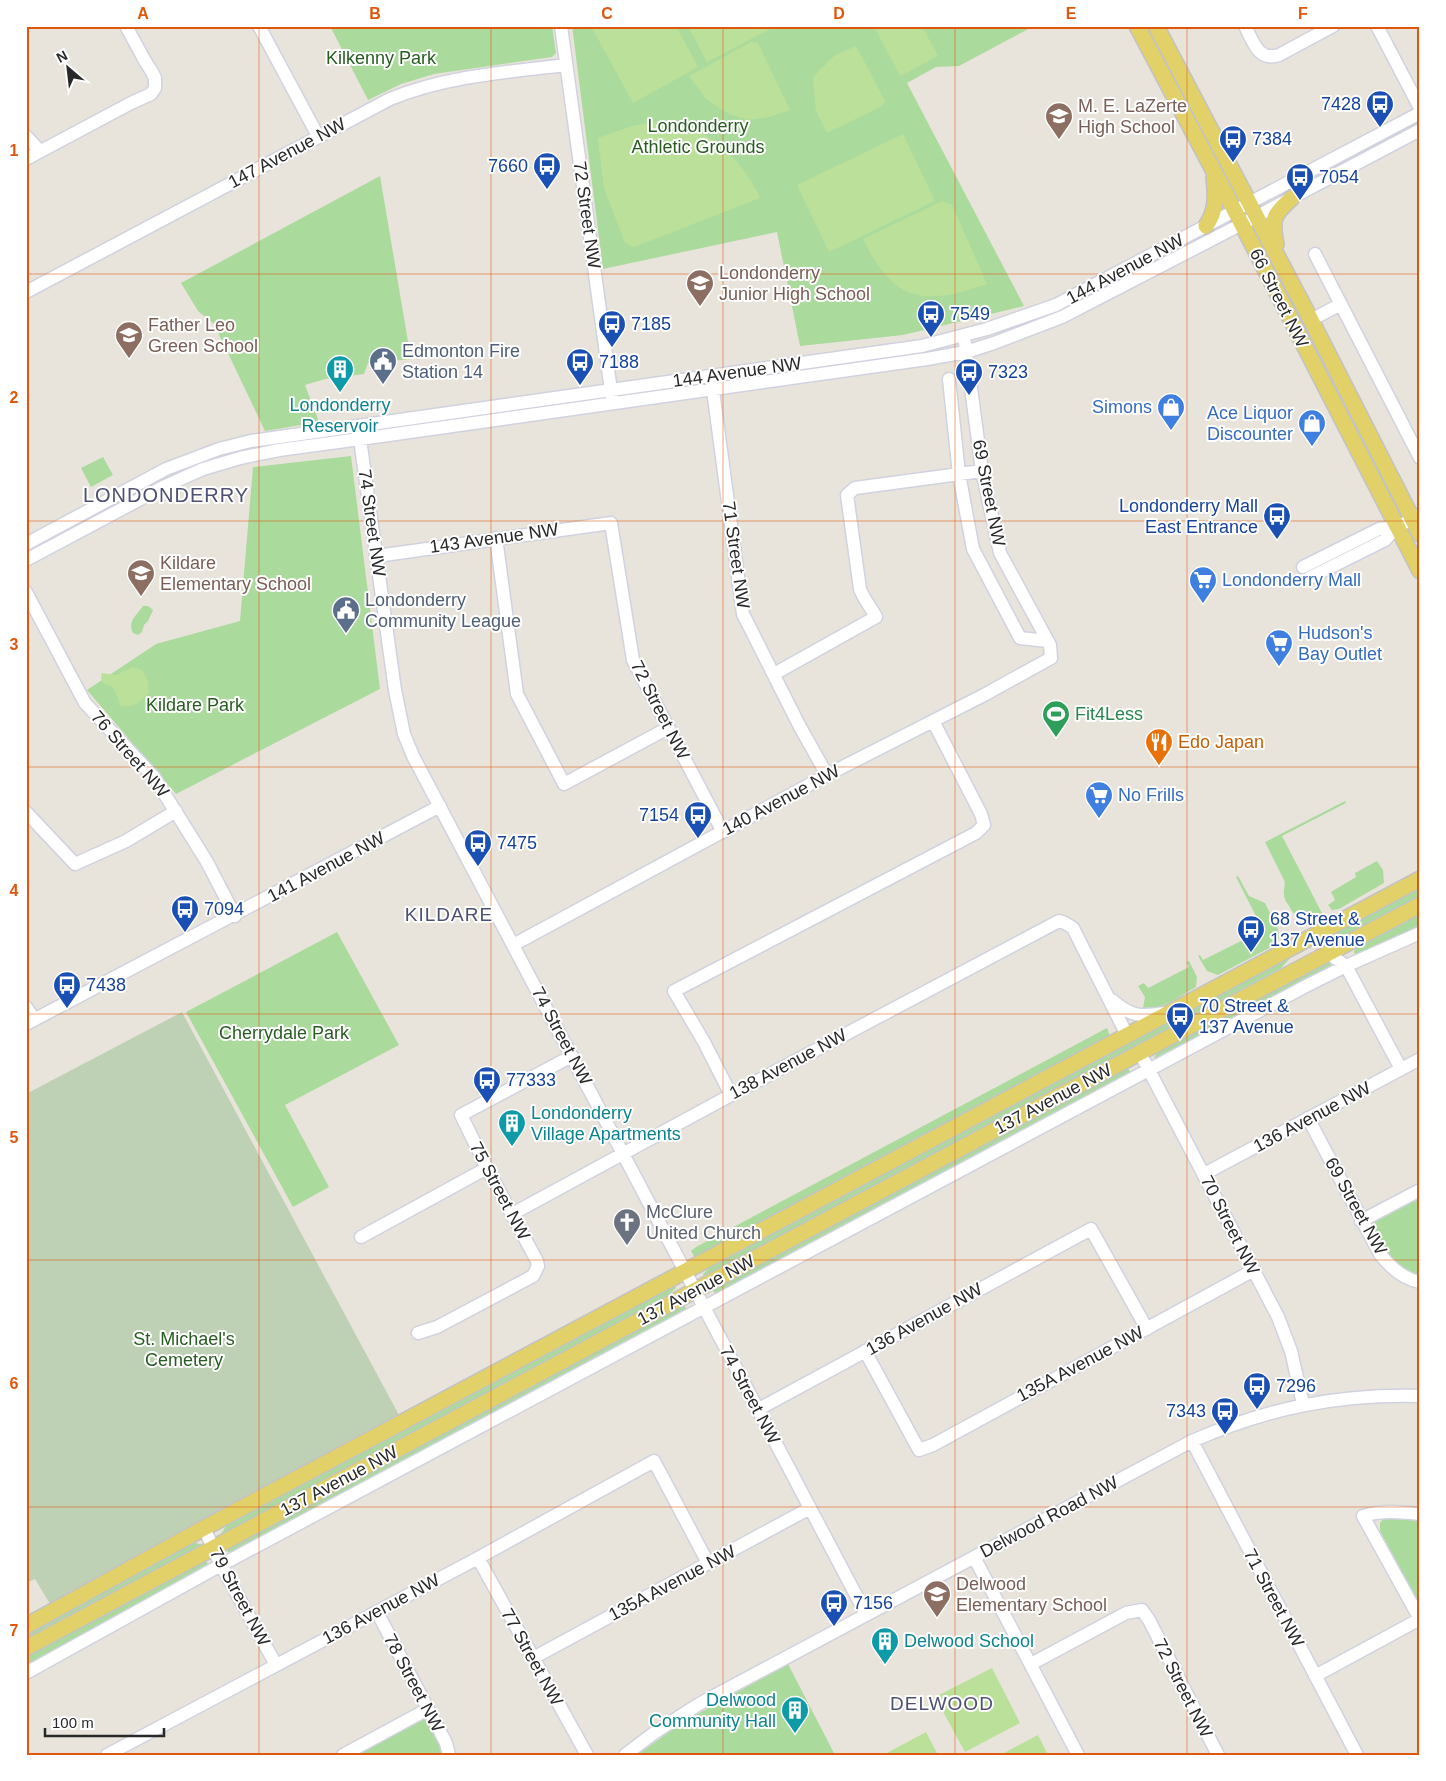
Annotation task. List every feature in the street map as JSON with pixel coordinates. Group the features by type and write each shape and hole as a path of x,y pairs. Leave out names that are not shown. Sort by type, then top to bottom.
{"main road":[{"name":"66 Street NW","path":"1136,26 1238,218 1420,571"},
{"name":"66 Street NW","path":"1156,26 1416,517 1420,534"},
{"path":"1206,226 1213,216 1215,206 1214,172"},
{"path":"1278,258 1273,221 1277,212 1292,198"},
{"name":"137 Avenue NW","path":"26,1626 204,1528 1420,879"},
{"name":"137 Avenue NW","path":"26,1648 1420,905"}],"street":[{"path":"26,159 150,94 155,88 155,78 126,26"},
{"path":"259,26 318,136"},
{"name":"72 Street NW","path":"561,26 613,404"},
{"path":"1245,26 1256,46 1265,56 1279,55 1333,26"},
{"path":"1377,26 1420,108"},
{"name":"147 Avenue NW","path":"26,292 375,106 411,90 462,78 566,65"},
{"name":"144 Avenue NW","path":"26,560 163,487 203,469 240,458 360,438 927,359 966,352 1020,335 1062,318 1420,113"},
{"name":"144 Avenue NW","path":"1253,210 1292,198 1420,130"},
{"path":"26,136 40,152"},
{"name":"144 Avenue NW","path":"26,544 166,469 194,457 251,441 922,346 964,336 1014,321 1056,305 1206,226 1238,218"},
{"path":"1315,254 1420,458"},
{"name":"66 Street NW","path":"1312,320 1341,304"},
{"name":"69 Street NW","path":"964,336 982,471 1000,553 1050,645 1051,658"},
{"name":"71 Street NW","path":"711,376 743,614 827,775"},
{"name":"69 Street NW","path":"949,379 959,474 973,549 1020,638 1047,641"},
{"name":"74 Street NW","path":"358,425 377,556 390,665 398,712 404,734 757,1410 866,1614"},
{"path":"774,674 876,617 860,589 847,495 855,488 982,471"},
{"path":"1306,573 1385,540 1397,527 1416,517"},
{"name":"72 Street NW","path":"611,522 633,660 723,832"},
{"name":"143 Avenue NW","path":"377,556 611,522"},
{"path":"496,538 517,694 564,784 668,728"},
{"name":"76 Street NW","path":"26,592 85,703 154,778 207,862 235,916"},
{"name":"140 Avenue NW","path":"513,945 827,775 1051,658"},
{"path":"731,1095 704,1042 674,992 976,833 984,825 981,814 933,721"},
{"name":"141 Avenue NW","path":"30,1022 235,916 440,806"},
{"path":"26,812 75,864 126,841 176,811"},
{"name":"138 Avenue NW","path":"512,1214 1059,921 1073,928 1109,997"},
{"name":"137 Avenue NW","path":"26,1673 704,1307 1149,1070 1346,966 1420,933"},
{"path":"1346,966 1347,943"},
{"path":"1328,953 1346,966 1401,1069"},
{"path":"1109,997 1127,1035"},
{"name":"137 Avenue NW","path":"1109,997 1122,1009 1138,1016 1170,1012"},
{"path":"26,1007 30,1022"},
{"name":"70 Street NW","path":"1140,1053 1286,1334 1303,1404"},
{"name":"75 Street NW","path":"418,1333 437,1328 533,1276 538,1266 461,1115 572,1056"},
{"name":"136 Avenue NW","path":"1204,1174 1420,1060"},
{"name":"69 Street NW","path":"1308,1118 1384,1260 1402,1275 1418,1282"},
{"path":"361,1238 487,1168"},
{"path":"1362,1221 1420,1190"},
{"name":"136 Avenue NW","path":"757,1410 1092,1229 1146,1328"},
{"name":"135A Avenue NW","path":"865,1351 919,1450 933,1445 1254,1270"},
{"name":"Delwood Road NW","path":"625,1755 661,1728 700,1704 1192,1441 1254,1417 1303,1404 1350,1398 1420,1396"},
{"name":"71 Street NW","path":"1192,1441 1357,1755"},
{"name":"136 Avenue NW","path":"107,1755 478,1558 654,1461 708,1564"},
{"name":"135A Avenue NW","path":"533,1658 810,1508"},
{"path":"1315,1676 1420,1619 1363,1516 1374,1512 1390,1511 1420,1514"},
{"name":"79 Street NW","path":"204,1528 222,1566 276,1665"},
{"name":"77 Street NW","path":"478,1558 587,1755"},
{"path":"974,1558 1078,1755"},
{"name":"72 Street NW","path":"1031,1664 1126,1613 1142,1610 1149,1620 1218,1755"},
{"name":"78 Street NW","path":"377,1612 446,1743 448,1755"},
{"path":"343,1755 428,1709"}],"green space":[{"name":"Kilkenny Park","path":"330,26 552,26 556,53 552,57 434,74 401,84 368,100"},
{"name":"Londonderry Athletic Grounds","path":"572,26 1034,26 959,66 936,67 907,83 1024,306 903,335 800,346 777,232 603,269"},
{"path":"591,26 676,26 698,67 633,103"},
{"path":"688,26 768,26 770,29 707,62"},
{"path":"874,26 922,26 938,56 900,76"},
{"path":"751,42 758,43 790,110 769,117 748,120 729,114 706,99 689,76"},
{"path":"856,46 885,101 882,106 827,133 816,111 813,77 835,55"},
{"path":"649,123 680,124 709,137 739,164 760,198 634,247 625,243 604,188 598,138 632,126"},
{"path":"903,134 935,201 829,252 797,185"},
{"path":"380,176 411,359 368,363 364,374 325,379 305,385 319,422 265,431 214,324 198,311 181,283"},
{"path":"942,201 952,205 987,284 944,296 917,295 904,290 892,282 876,262 863,239"},
{"name":"Kildare Park","path":"351,456 380,689 176,794 87,690 156,644 240,621 253,467"},
{"path":"103,457 113,475 91,487 81,468"},
{"path":"143,606 148,606 153,610 142,632 138,635 133,633 131,625 133,618"},
{"path":"133,667 142,670 148,681 149,692 137,704 121,706 113,687 103,683 102,673 116,675"},
{"path":"1345,801 1346,803 1282,836 1323,915 1314,921 1304,920 1292,911 1284,898 1284,880 1265,842"},
{"path":"1377,861 1383,870 1384,883 1339,909 1332,910 1328,905 1335,900 1331,892 1356,877 1355,873"},
{"path":"1238,876 1249,896 1265,903 1278,929 1279,938 1273,946 1218,975 1207,971 1198,956 1200,955 1203,960 1257,933 1260,924 1236,877"},
{"path":"1420,885 1420,895 1412,902 1376,922 1331,943 1318,946 1309,945"},
{"path":"1420,910 1420,929 1355,955 1356,948 1382,935 1381,931"},
{"name":"Cherrydale Park","path":"337,932 399,1045 285,1105 329,1187 293,1207 186,1012"},
{"path":"1291,955 1281,968 1119,1054 1077,1081 714,1275 704,1277 703,1274 709,1268 749,1247 783,1225"},
{"path":"1189,961 1197,977 1196,987 1163,1006 1141,1011 1145,997 1138,986 1144,983 1148,988 1189,967 1186,962"},
{"path":"1332,961 1333,963 1329,968 1162,1058 1154,1058 1159,1049 1324,962"},
{"name":"St. Michael's Cemetery","path":"182,1012 399,1415 50,1604 35,1579 26,1583 26,1094"},
{"path":"1107,1028 1110,1036 695,1258 691,1251 696,1247"},
{"path":"1127,1067 1131,1073 716,1295 712,1289"},
{"path":"1420,1197 1420,1277 1402,1268 1390,1257 1372,1226 1377,1220"},
{"path":"674,1285 676,1288 667,1296 588,1342 219,1537 226,1526 273,1501 323,1470"},
{"path":"684,1304 687,1310 231,1554 227,1551 233,1544"},
{"path":"1384,1518 1420,1520 1420,1606 1380,1531 1380,1523"},
{"path":"196,1543 202,1545 202,1548 26,1642 26,1629 189,1544"},
{"path":"204,1561 208,1563 204,1569 26,1668 26,1654 196,1563"},
{"path":"788,1664 835,1755 637,1755 683,1722"},
{"path":"992,1668 1020,1723 965,1752 935,1697"},
{"path":"425,1719 436,1736 443,1755 354,1755 421,1720"},
{"path":"926,1732 938,1755 883,1755"},
{"path":"1038,1735 1048,1755 1000,1755"}],"place":[{"name":"7428","path":"1380,128"},
{"name":"M. E. LaZerte High School","path":"1059,140"},
{"name":"7384","path":"1233,163"},
{"name":"7660","path":"547,190"},
{"name":"7054","path":"1300,201"},
{"name":"Londonderry Junior High School","path":"700,307"},
{"name":"7549","path":"931,338"},
{"name":"7185","path":"612,348"},
{"name":"Father Leo Green School","path":"129,359"},
{"name":"Edmonton Fire Station 14","path":"383,385"},
{"name":"7188","path":"580,386"},
{"name":"Londonderry Reservoir","path":"340,393"},
{"name":"7323","path":"969,396"},
{"name":"Simons","path":"1171,431"},
{"name":"Ace Liquor Discounter","path":"1312,447"},
{"name":"Londonderry Mall East Entrance","path":"1277,540"},
{"name":"Kildare Elementary School","path":"141,597"},
{"name":"Londonderry Mall","path":"1203,604"},
{"name":"Londonderry Community League","path":"346,634"},
{"name":"Hudson's Bay Outlet","path":"1279,667"},
{"name":"Fit4Less","path":"1056,738"},
{"name":"Edo Japan","path":"1159,766"},
{"name":"No Frills","path":"1099,819"},
{"name":"7154","path":"698,839"},
{"name":"7475","path":"478,867"},
{"name":"7094","path":"185,933"},
{"name":"68 Street & 137 Avenue","path":"1251,953"},
{"name":"7438","path":"67,1009"},
{"name":"70 Street & 137 Avenue","path":"1180,1040"},
{"name":"77333","path":"487,1104"},
{"name":"Londonderry Village Apartments","path":"512,1147"},
{"name":"McClure United Church","path":"627,1246"},
{"name":"7296","path":"1257,1410"},
{"name":"7343","path":"1225,1435"},
{"name":"Delwood Elementary School","path":"937,1618"},
{"name":"7156","path":"834,1627"},
{"name":"Delwood School","path":"885,1665"},
{"name":"Delwood Community Hall","path":"795,1734"}],"district":[{"name":"LONDONDERRY","path":"166,495"},
{"name":"KILDARE","path":"449,914"},
{"name":"DELWOOD","path":"942,1703"}]}
